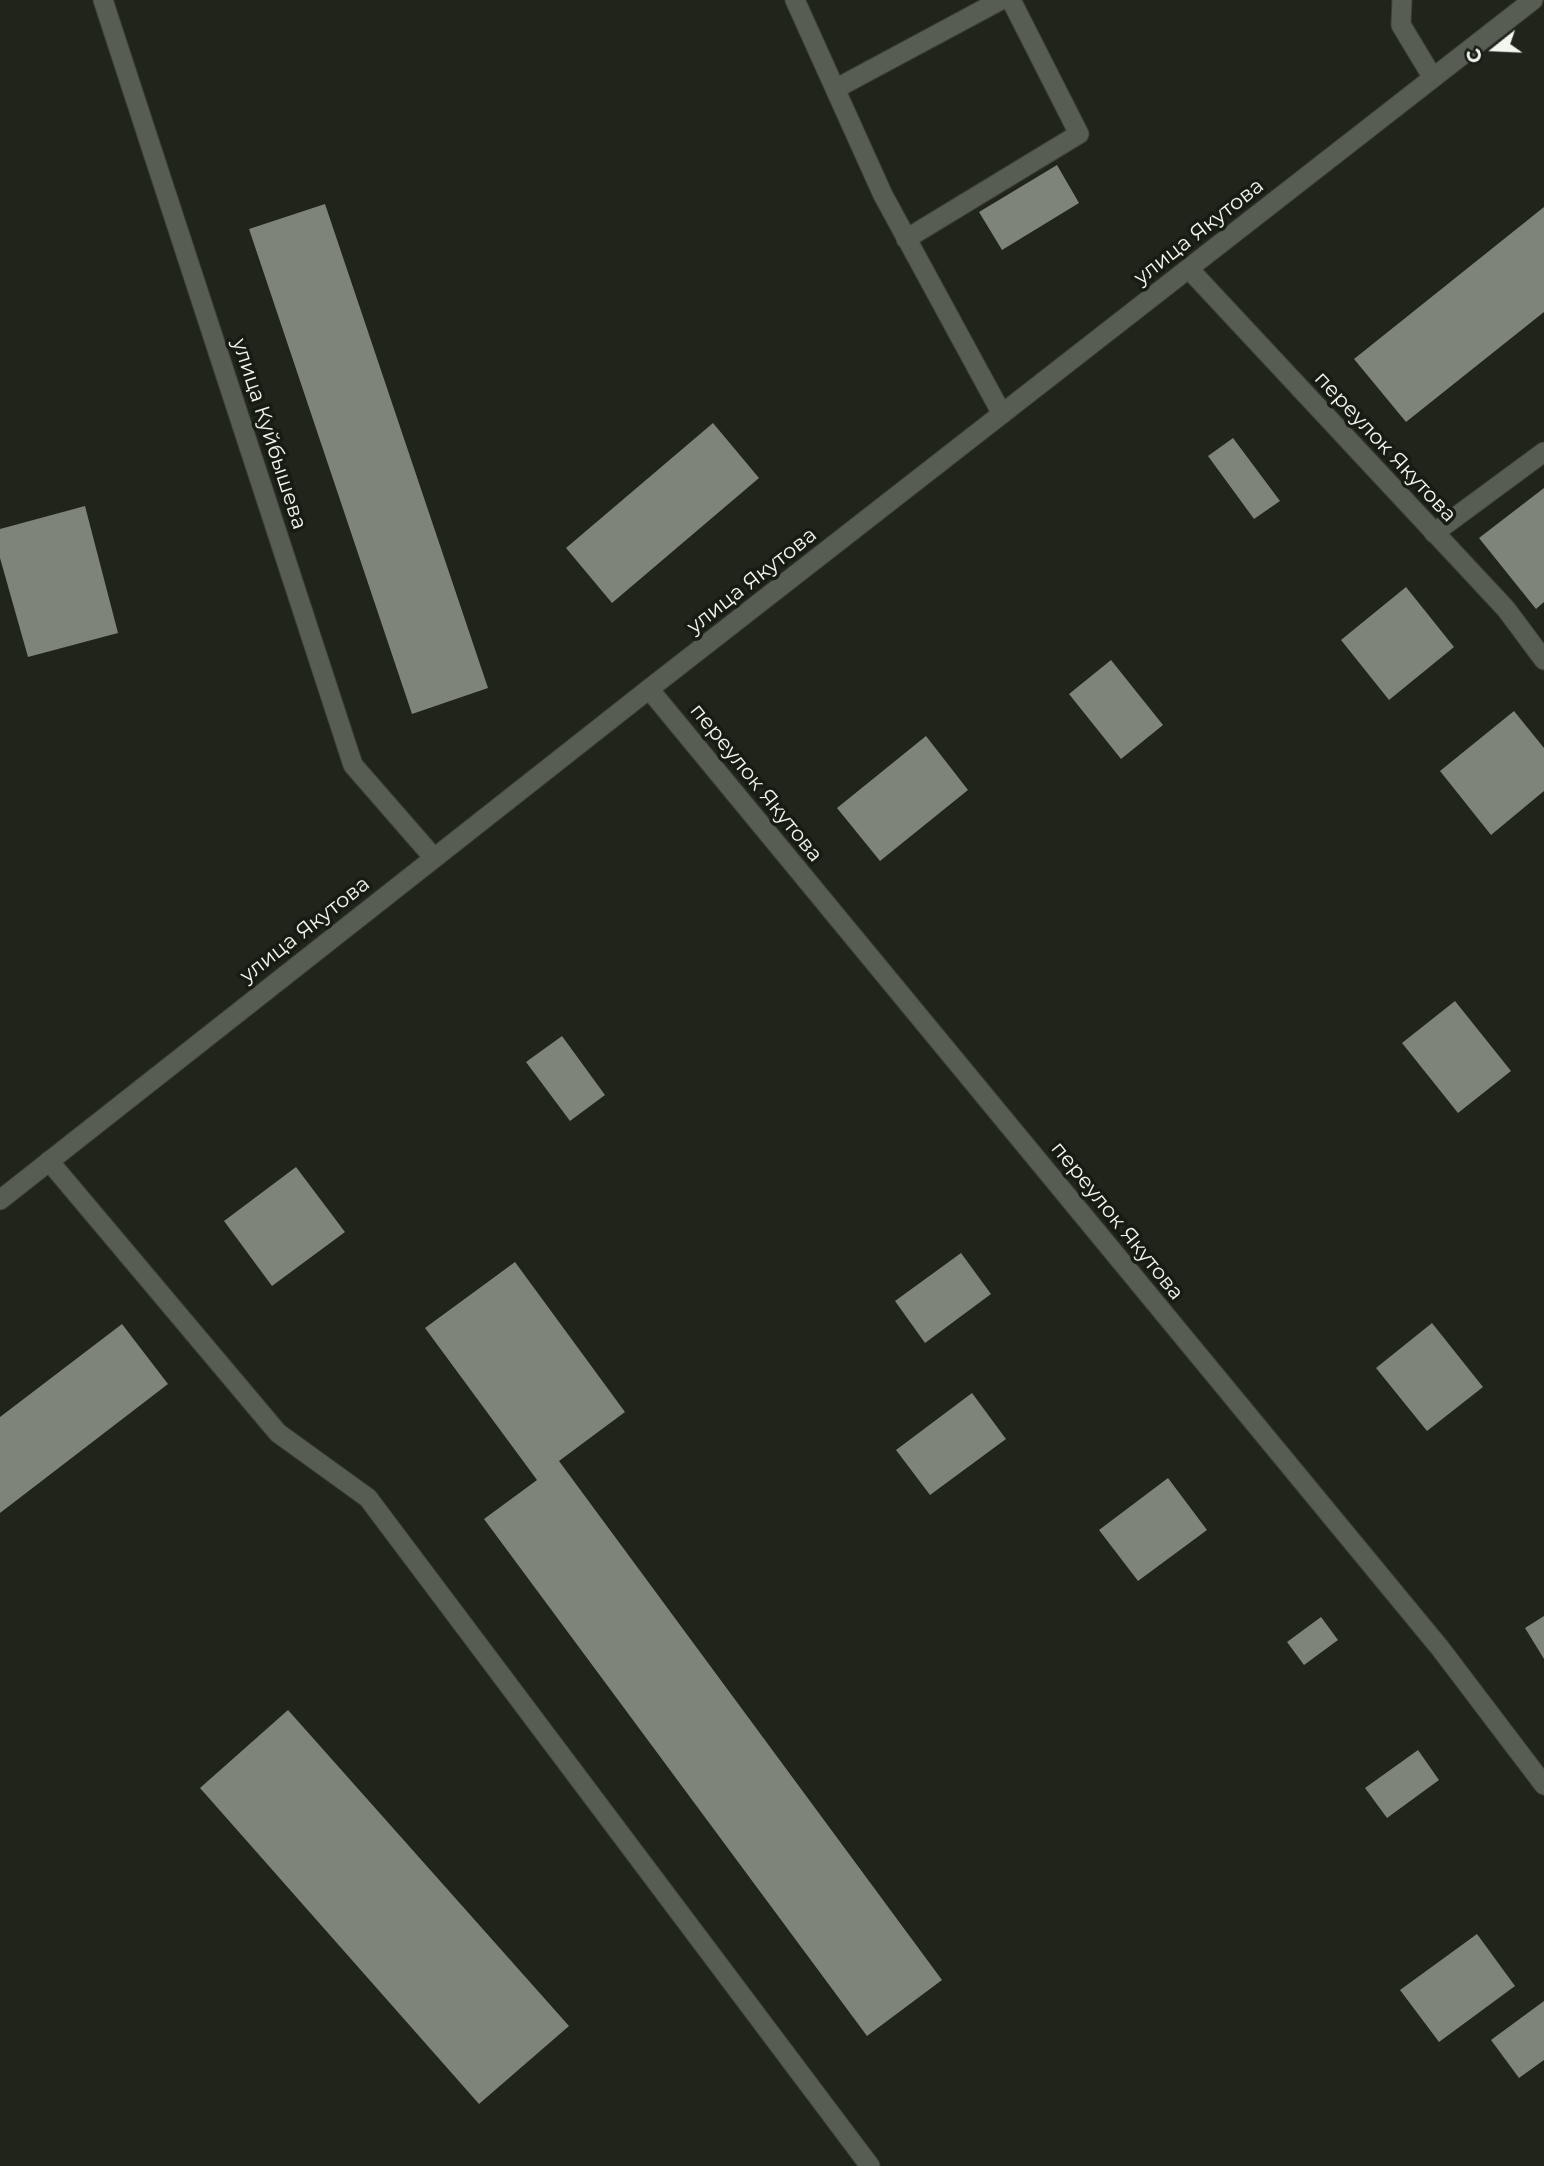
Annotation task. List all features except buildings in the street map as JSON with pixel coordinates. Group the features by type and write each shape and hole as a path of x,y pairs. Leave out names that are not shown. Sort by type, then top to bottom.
{"street":[{"name":"улица Куйбышева","path":"103,0 353,765 434,858"},
{"path":"795,0 883,195 1002,414"},
{"path":"835,89 1001,0"},
{"path":"906,239 1079,134 1011,0"},
{"path":"1402,0 1401,25 1433,79"},
{"name":"улица Якутова","path":"0,1200 649,689 1533,0"},
{"name":"переулок Якутова","path":"1189,269 1506,610 1544,660"},
{"path":"1434,533 1544,452"},
{"name":"переулок Якутова","path":"649,689 1440,1648 1544,1785"},
{"path":"49,1161 278,1433 368,1498 870,2166"}]}
